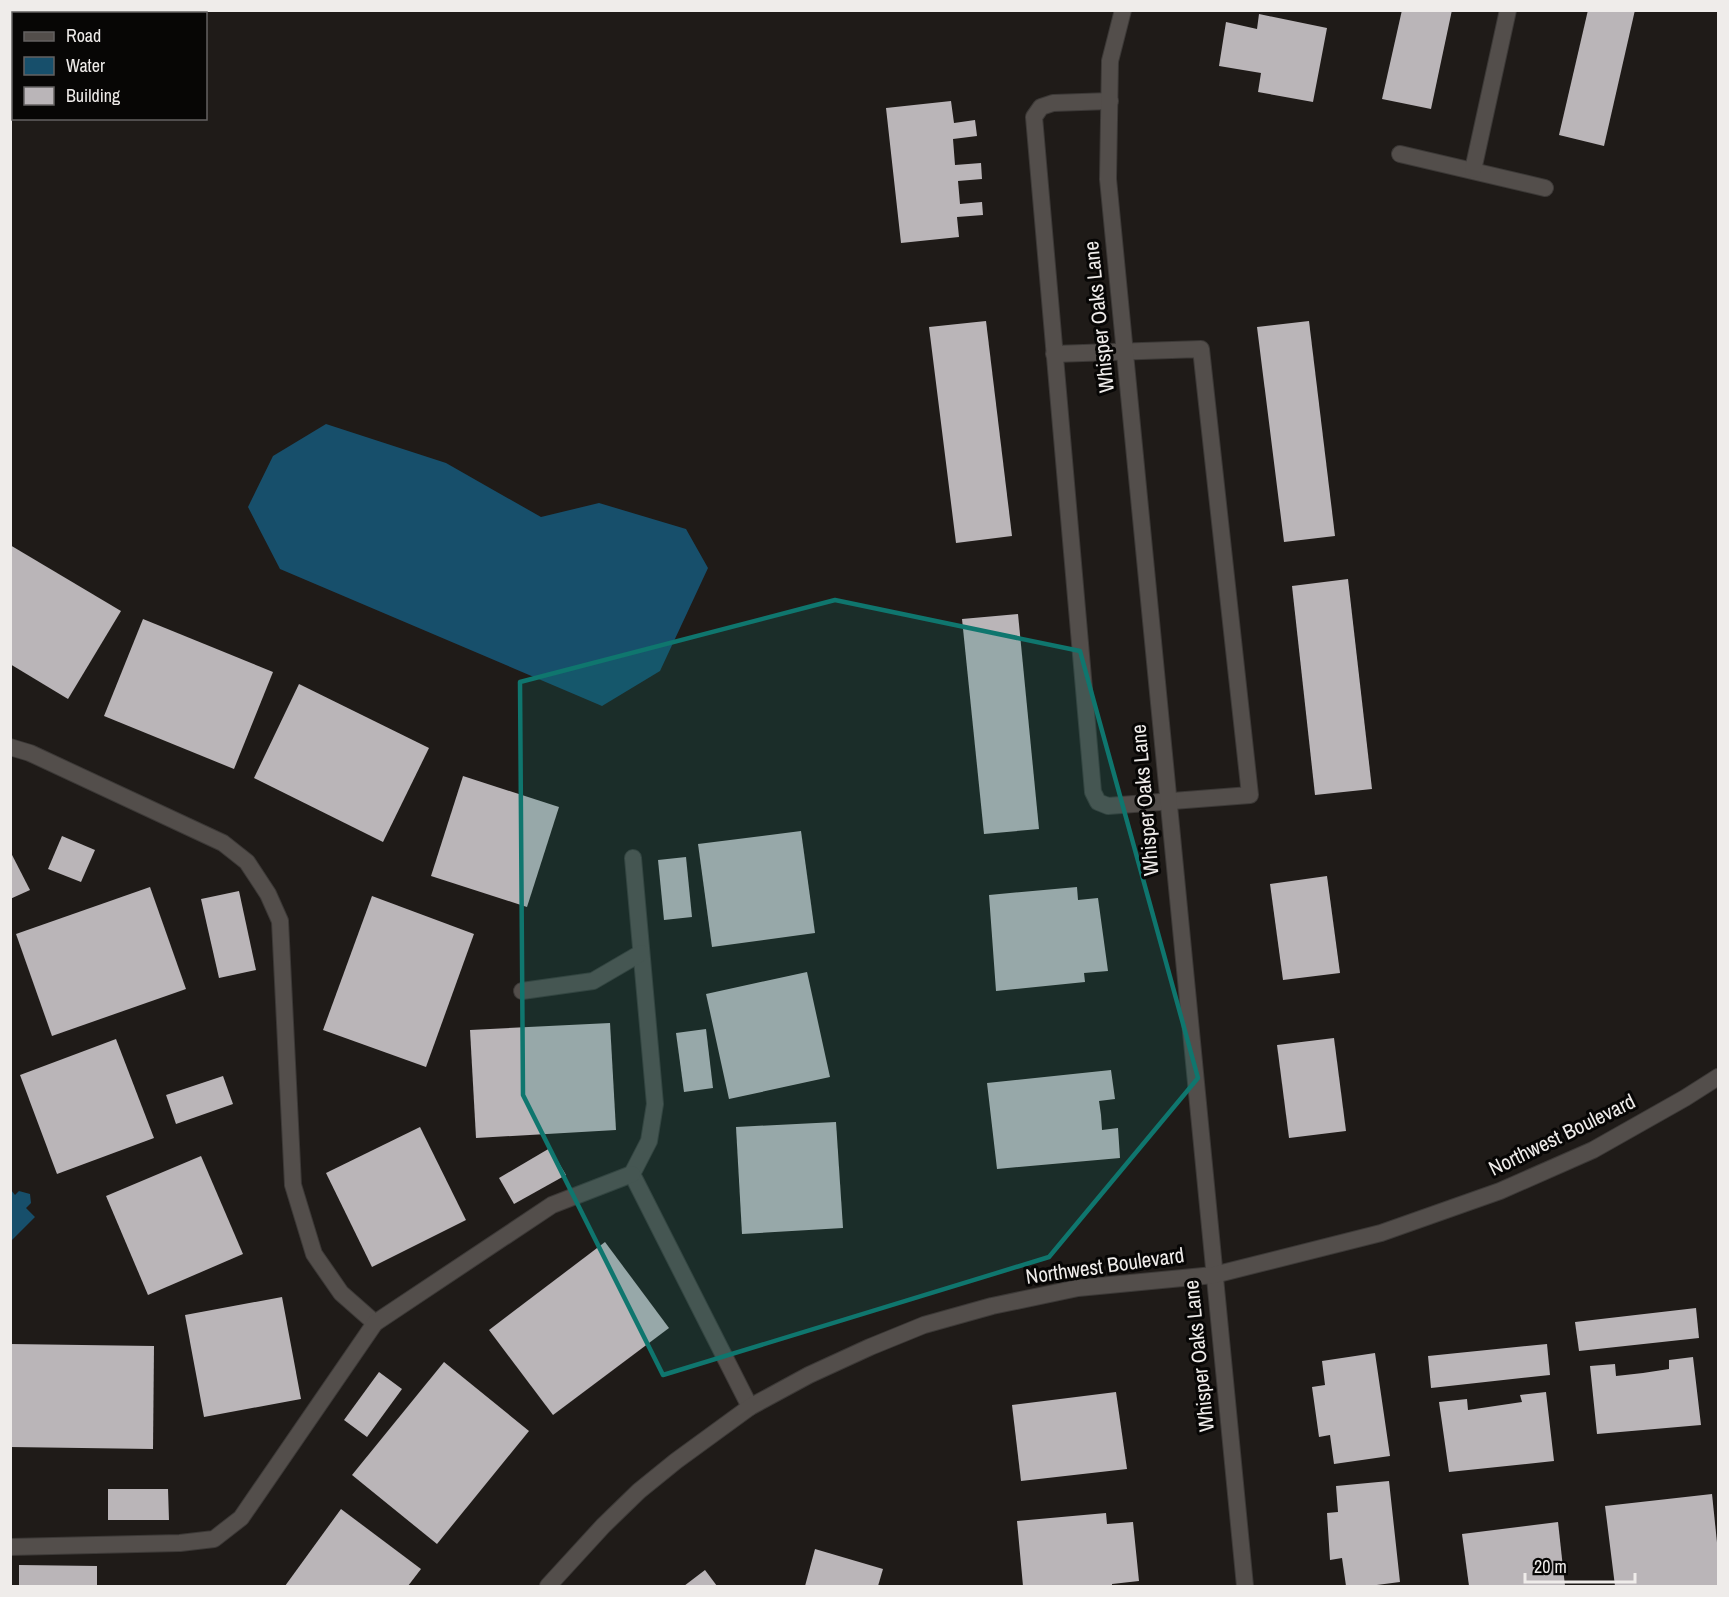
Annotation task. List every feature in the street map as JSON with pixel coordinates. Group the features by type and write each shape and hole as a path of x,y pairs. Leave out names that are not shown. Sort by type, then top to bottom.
{"street":[{"name":"Whisper Oaks Lane","path":"1123,10 1110,61 1108,179 1245,1587"},
{"path":"1473,170 1508,10"},
{"path":"1054,354 1201,349 1250,795 1108,806 1098,802 1093,792 1054,354 1034,117 1041,107 1053,103 1110,101"},
{"path":"1400,154 1545,188"},
{"path":"10,747 30,753 223,843 247,862 268,894 280,921 293,1185 314,1254 341,1293 375,1323"},
{"path":"10,1547 180,1543 214,1539 241,1518 375,1323 552,1205 632,1174 649,1141 655,1104 633,858"},
{"path":"522,991 593,981 641,953"},
{"name":"Northwest Boulevard","path":"548,1587 603,1526 639,1491 676,1461 750,1407 809,1375 870,1347 942,1319 992,1305 1078,1288 1214,1275 1381,1233 1500,1191 1593,1150 1719,1077"},
{"path":"632,1174 750,1407"}],"highlighted area":[{"path":"835,600 1080,651 1198,1078 1049,1257 663,1375 523,1095 520,682"}],"water":[{"path":"326,424 446,463 541,517 599,503 686,529 708,568 660,671 602,706 280,569 248,507 273,456"},
{"path":"11,1190 15,1195 19,1191 30,1194 31,1203 26,1208 35,1217 11,1241"}],"building":[{"path":"1402,10 1452,10 1431,109 1382,99"},
{"path":"1588,10 1635,10 1604,146 1559,135"},
{"path":"1259,14 1327,28 1313,102 1258,92 1261,73 1219,66 1226,22 1257,29"},
{"path":"951,101 954,123 975,120 977,136 953,139 955,165 981,163 982,179 958,181 960,204 982,202 983,215 957,217 959,237 901,243 886,108"},
{"path":"986,321 1012,536 956,543 929,327"},
{"path":"1309,321 1335,536 1284,542 1257,327"},
{"path":"10,545 121,611 68,699 10,664"},
{"path":"1348,579 1372,789 1315,795 1292,586"},
{"path":"1018,614 1039,829 984,834 962,619"},
{"path":"143,619 273,672 234,769 104,716"},
{"path":"299,684 429,748 383,842 254,778"},
{"path":"463,776 559,807 527,907 431,876"},
{"path":"801,831 815,933 712,947 698,844"},
{"path":"62,836 95,850 81,882 48,869"},
{"path":"10,851 30,890 10,899"},
{"path":"686,857 692,917 664,920 658,860"},
{"path":"1327,876 1340,973 1283,980 1270,884"},
{"path":"150,887 186,989 52,1036 16,934"},
{"path":"1077,887 1078,900 1098,898 1108,971 1084,973 1085,982 996,991 989,895"},
{"path":"239,891 256,970 219,978 201,899"},
{"path":"372,896 474,934 426,1067 323,1030"},
{"path":"807,972 830,1077 729,1099 706,994"},
{"path":"610,1023 616,1130 476,1138 470,1030"},
{"path":"706,1029 713,1088 684,1092 676,1033"},
{"path":"1334,1038 1346,1131 1289,1138 1277,1045"},
{"path":"116,1039 154,1138 57,1174 20,1075"},
{"path":"1111,1070 1115,1099 1099,1101 1102,1130 1118,1128 1120,1158 997,1169 987,1083"},
{"path":"223,1076 233,1104 176,1124 166,1095"},
{"path":"836,1122 843,1228 742,1234 736,1127"},
{"path":"420,1127 466,1220 372,1267 326,1173"},
{"path":"550,1148 566,1175 514,1204 499,1178"},
{"path":"201,1156 243,1254 148,1295 106,1196"},
{"path":"605,1242 669,1328 553,1415 489,1330"},
{"path":"282,1297 301,1399 204,1417 185,1315"},
{"path":"1696,1308 1699,1338 1579,1351 1575,1322"},
{"path":"10,1344 154,1346 153,1449 10,1447"},
{"path":"1547,1344 1550,1375 1431,1388 1428,1356"},
{"path":"1375,1353 1390,1456 1334,1464 1330,1435 1319,1437 1312,1387 1325,1385 1322,1361"},
{"path":"1693,1357 1701,1425 1597,1434 1590,1366 1615,1364 1616,1376 1669,1369 1669,1360"},
{"path":"444,1362 529,1431 437,1544 352,1475"},
{"path":"379,1372 402,1389 367,1437 344,1420"},
{"path":"1116,1392 1127,1469 1021,1481 1012,1405"},
{"path":"1546,1392 1554,1461 1449,1472 1439,1402 1467,1399 1468,1410 1522,1402 1520,1395"},
{"path":"1389,1481 1400,1582 1346,1586 1342,1558 1330,1560 1327,1513 1338,1512 1336,1486"},
{"path":"108,1489 168,1489 169,1520 108,1520"},
{"path":"1712,1494 1718,1552 1718,1586 1615,1586 1605,1506"},
{"path":"341,1509 421,1569 408,1586 285,1586"},
{"path":"1106,1513 1107,1524 1133,1522 1139,1581 1112,1584 1112,1586 1023,1586 1017,1521"},
{"path":"1558,1522 1565,1586 1469,1586 1462,1534"},
{"path":"815,1549 883,1569 878,1586 805,1586"},
{"path":"19,1565 97,1566 97,1586 19,1586"},
{"path":"705,1570 717,1586 684,1586"}]}
